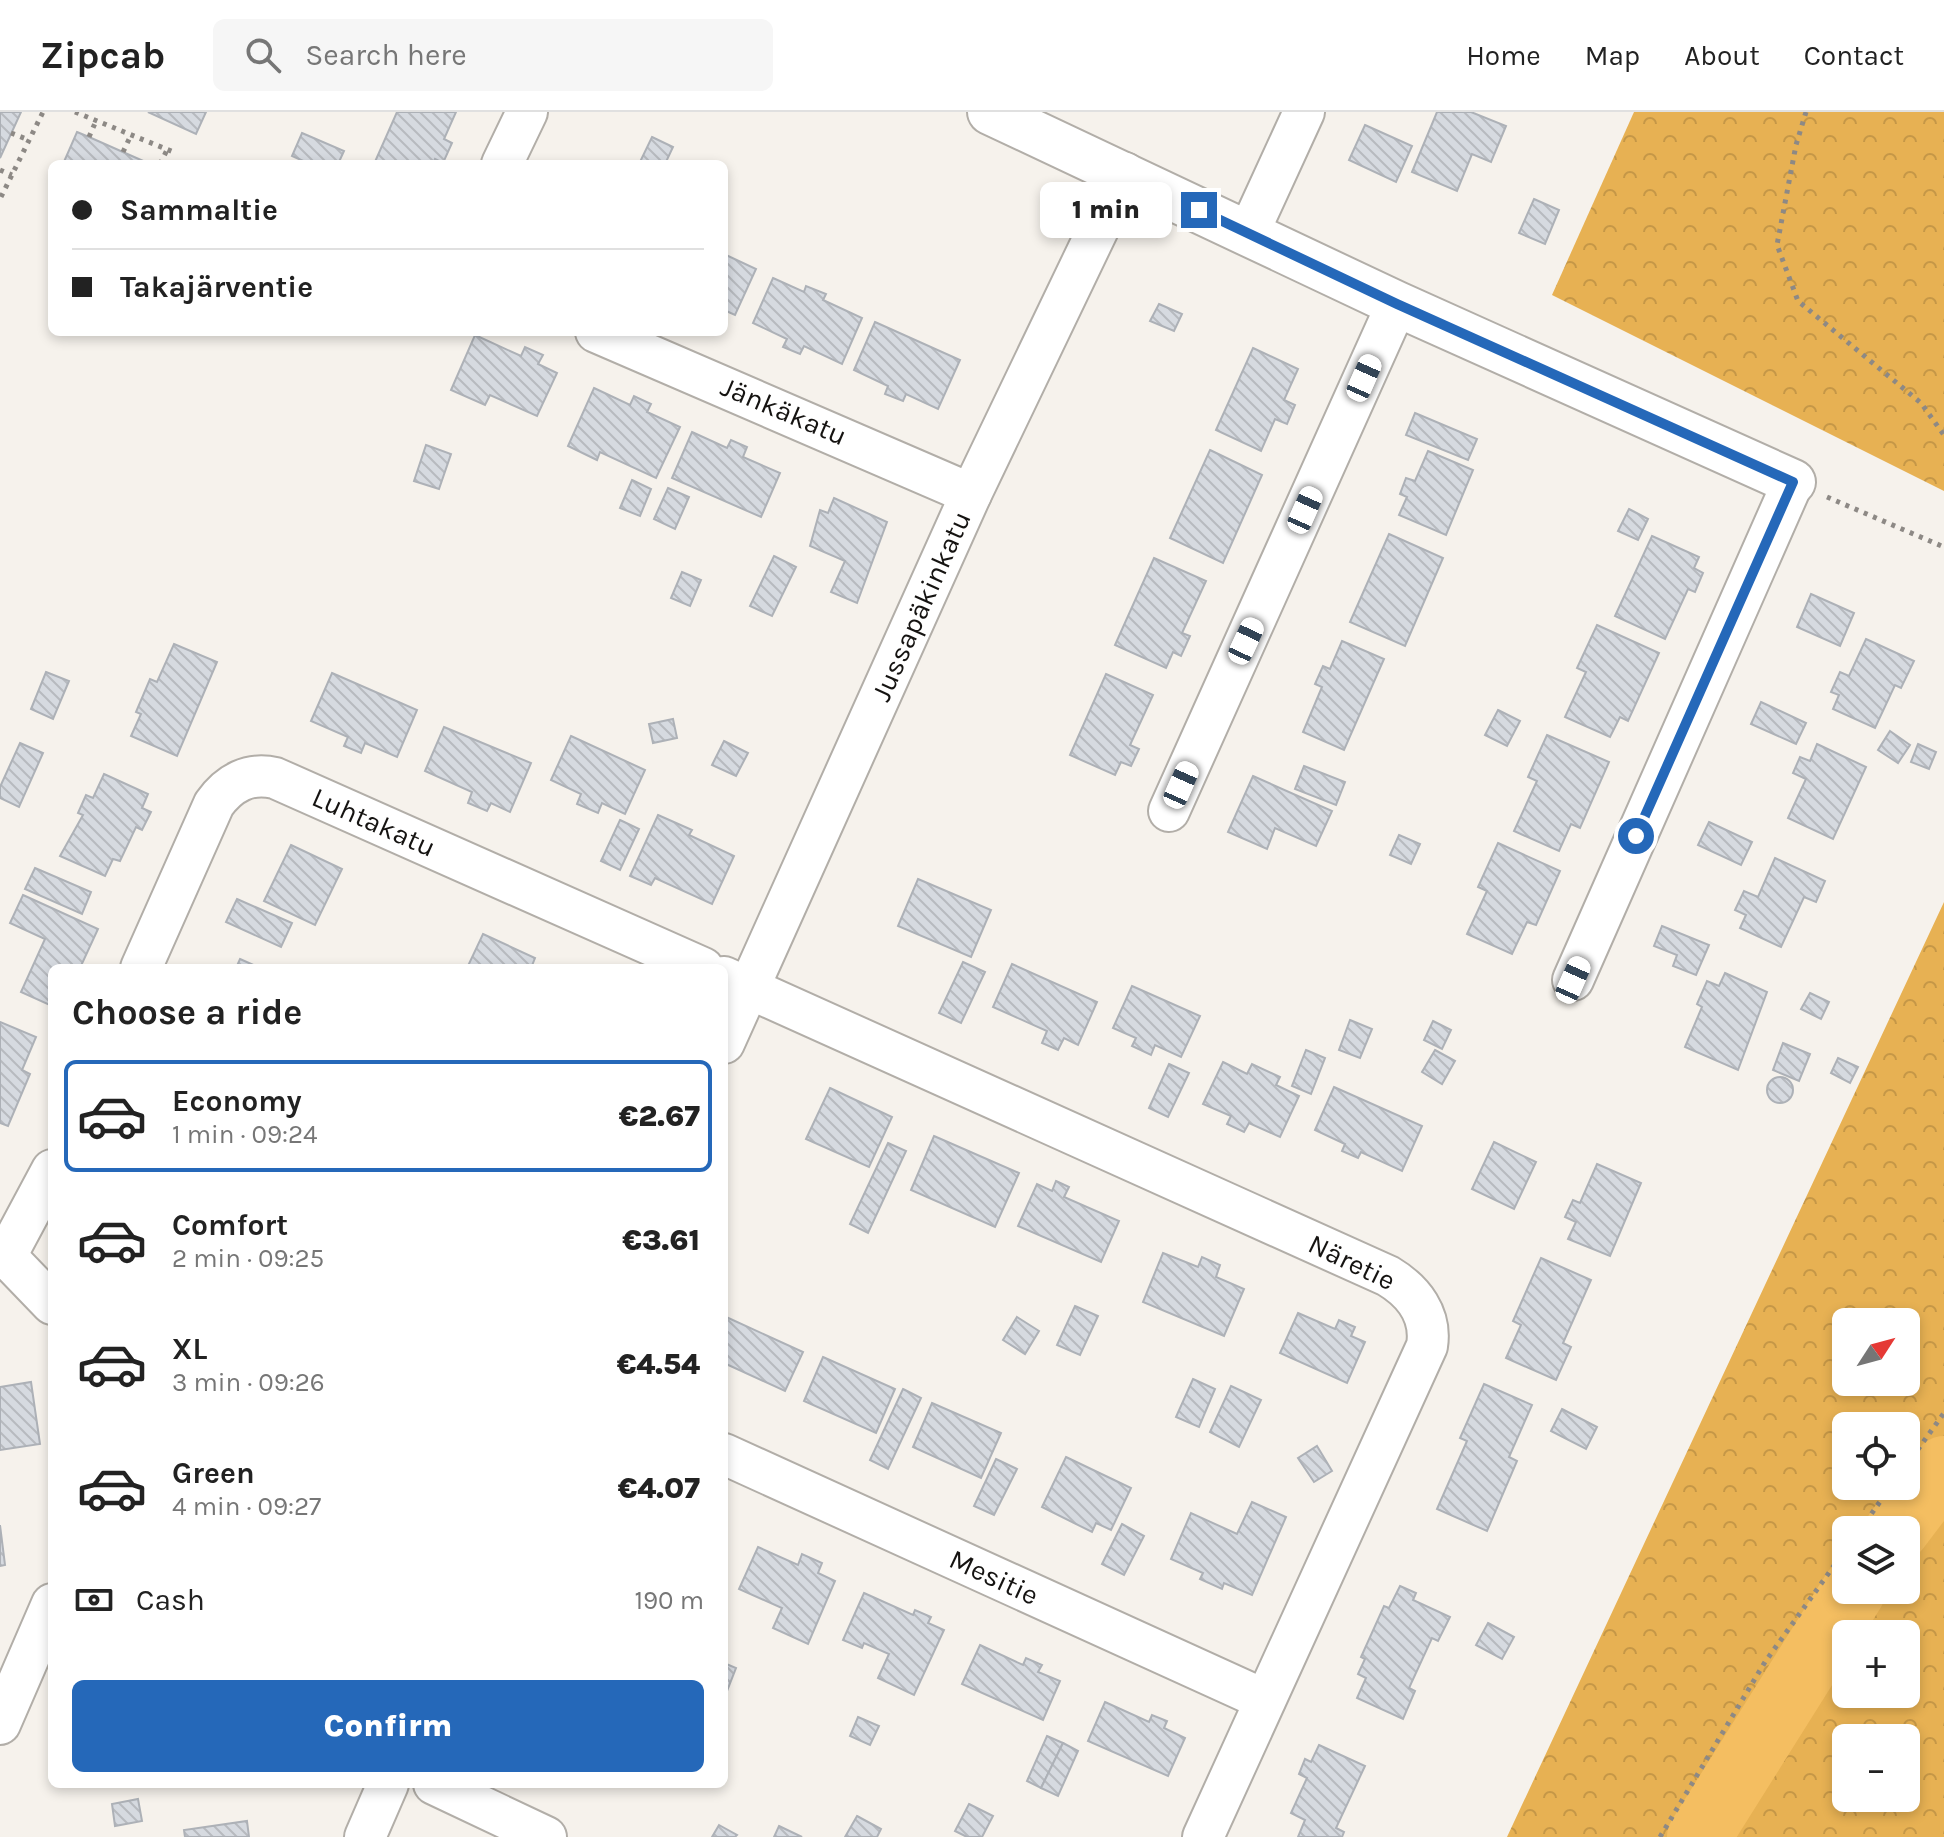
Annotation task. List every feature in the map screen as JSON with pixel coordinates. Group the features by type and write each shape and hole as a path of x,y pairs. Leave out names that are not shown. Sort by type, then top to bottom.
{"street":[{"path":"504,160 527,112"},
{"path":"990,112 1125,173 1397,304 1793,482 1573,980"},
{"path":"1248,234 1304,112"},
{"name":"Jussapäkinkatu","path":"728,1023 736,983 1125,173"},
{"path":"1169,811 1397,304"},
{"name":"Jänkäkatu","path":"605,336 971,494"},
{"name":"Luhtakatu","path":"143,964 214,804 230,786 256,776 275,778 694,964"},
{"name":"Näretie","path":"736,983 1388,1276 1418,1303 1428,1325 1427,1346 1203,1837"},
{"path":"48,1177 3,1253 48,1300"},
{"name":"Mesitie","path":"728,1456 1265,1700"},
{"path":"0,1724 48,1613"},
{"path":"365,1837 386,1788"},
{"path":"442,1788 546,1837"}],"path":[{"path":"1,197 43,112"},
{"path":"75,112 176,153"},
{"path":"1806,112 1796,145 1777,245 1798,301 1921,403 1944,435"},
{"path":"89,137 96,121"},
{"path":"11,133 29,140"},
{"path":"123,152 131,135"},
{"path":"162,160 167,150"},
{"path":"0,170 12,175"},
{"path":"1793,482 1944,547"},
{"path":"1920,1446 1944,1413"},
{"path":"1660,1837 1765,1662 1832,1569"}],"green space":[{"path":"1634,112 1944,112 1944,491 1552,295"},
{"path":"1944,902 1944,1837 1507,1837"}],"building":[{"path":"0,112 21,112 0,158"},
{"path":"148,112 206,112 196,134"},
{"path":"397,112 456,112 444,139 452,143 444,160 376,160"},
{"path":"1437,112 1471,112 1506,126 1491,162 1472,154 1457,191 1412,172"},
{"path":"1365,125 1412,146 1396,182 1349,160"},
{"path":"77,132 141,160 65,160"},
{"path":"302,133 344,151 340,160 301,160 292,156"},
{"path":"652,137 673,147 667,160 641,160"},
{"path":"1534,199 1559,210 1545,244 1519,233"},
{"path":"728,256 756,269 735,315 728,312"},
{"path":"773,278 804,292 806,286 826,294 823,300 862,318 842,364 804,346 800,354 783,347 787,339 753,323"},
{"path":"1159,304 1182,314 1174,331 1150,321"},
{"path":"875,322 960,360 938,409 906,394 903,401 885,394 888,386 854,370"},
{"path":"475,336 521,356 525,347 543,355 538,364 557,373 537,416 490,395 485,405 451,390"},
{"path":"1253,348 1298,369 1284,400 1295,405 1287,424 1275,419 1261,451 1216,430"},
{"path":"594,388 630,405 634,396 651,404 647,412 680,427 656,478 600,452 597,460 568,446"},
{"path":"1415,413 1477,439 1468,460 1406,435"},
{"path":"692,432 727,448 731,440 747,447 743,457 780,473 761,517 672,478"},
{"path":"426,445 451,454 439,489 414,481"},
{"path":"1210,450 1262,475 1223,563 1170,538"},
{"path":"1428,451 1473,470 1446,535 1399,515 1407,497 1400,494 1406,478 1415,481"},
{"path":"632,480 651,489 640,516 620,508"},
{"path":"668,488 689,497 675,529 654,519"},
{"path":"834,498 887,522 857,603 831,592 845,561 810,546 820,510 828,513"},
{"path":"1629,509 1648,519 1638,540 1618,531"},
{"path":"1389,534 1443,558 1405,646 1350,622"},
{"path":"1652,536 1699,557 1694,568 1703,573 1695,592 1688,589 1665,639 1615,616"},
{"path":"774,556 796,567 772,616 750,606"},
{"path":"1154,558 1206,581 1182,633 1190,636 1181,656 1173,652 1166,668 1115,645"},
{"path":"682,572 701,580 690,606 671,598"},
{"path":"1811,594 1854,613 1840,646 1797,627"},
{"path":"1597,625 1659,653 1628,721 1620,717 1610,737 1565,717 1586,672 1577,668"},
{"path":"1866,639 1914,661 1901,688 1895,685 1875,728 1833,709 1839,695 1831,692 1840,672 1849,676"},
{"path":"1342,641 1384,659 1344,750 1303,732 1322,687 1315,684 1323,666 1330,669"},
{"path":"174,644 217,662 177,756 131,736 141,714 136,712 150,679 157,682"},
{"path":"46,672 69,681 53,719 31,709"},
{"path":"332,673 417,710 397,757 365,743 361,753 344,746 348,737 311,721"},
{"path":"1106,674 1153,695 1130,745 1139,749 1131,766 1121,762 1115,775 1070,755"},
{"path":"1761,702 1806,723 1796,744 1751,724"},
{"path":"1498,710 1520,721 1507,746 1485,735"},
{"path":"673,719 677,738 653,743 649,724"},
{"path":"444,727 531,763 510,812 491,803 487,811 468,803 472,792 425,771"},
{"path":"1890,731 1910,745 1898,763 1878,750"},
{"path":"1547,735 1609,762 1580,828 1571,824 1559,851 1514,831 1537,781 1528,777"},
{"path":"571,736 645,770 625,814 602,803 598,813 577,804 581,794 551,780"},
{"path":"724,741 748,753 736,776 712,765"},
{"path":"20,743 43,753 19,807 0,798 0,787"},
{"path":"1817,744 1866,767 1833,839 1788,818 1806,779 1793,773 1800,757 1810,761"},
{"path":"1918,744 1936,752 1929,769 1911,762"},
{"path":"1304,766 1345,782 1336,805 1295,789"},
{"path":"104,774 148,794 142,808 151,812 142,830 136,827 120,861 113,859 105,876 60,856 83,815 78,813 86,795 93,798"},
{"path":"1253,776 1332,811 1316,846 1275,828 1267,849 1228,832"},
{"path":"658,815 692,830 689,835 734,856 712,904 655,878 651,885 630,876"},
{"path":"620,820 639,829 620,870 601,861"},
{"path":"1709,822 1752,842 1741,865 1698,845"},
{"path":"1399,835 1420,844 1411,864 1390,855"},
{"path":"1498,843 1560,871 1536,925 1527,922 1512,954 1467,934 1487,891 1478,887"},
{"path":"291,845 342,869 315,925 264,901"},
{"path":"1775,858 1825,881 1816,902 1804,897 1781,947 1740,928 1746,915 1735,910 1744,891 1758,897"},
{"path":"35,868 91,892 82,914 25,889"},
{"path":"918,879 991,910 971,957 898,926"},
{"path":"23,895 98,929 82,964 48,964 48,1004 21,992 45,939 10,923"},
{"path":"237,899 292,923 281,947 226,922"},
{"path":"1662,926 1709,945 1696,975 1673,966 1677,955 1654,946"},
{"path":"483,934 535,958 533,964 469,964"},
{"path":"963,962 985,972 961,1023 939,1013"},
{"path":"1012,964 1097,1002 1078,1045 1064,1038 1058,1050 1042,1043 1047,1031 993,1007"},
{"path":"1725,973 1767,992 1738,1070 1685,1047 1702,1007 1697,1004 1707,981 1719,986"},
{"path":"1132,986 1200,1016 1181,1057 1155,1045 1151,1055 1132,1046 1136,1038 1113,1028"},
{"path":"1810,993 1829,1002 1821,1019 1801,1009"},
{"path":"1350,1020 1372,1029 1360,1058 1339,1050"},
{"path":"1433,1021 1451,1030 1442,1049 1424,1040"},
{"path":"0,1022 36,1037 22,1070 30,1074 8,1126 0,1123"},
{"path":"1783,1043 1810,1054 1799,1081 1773,1070"},
{"path":"1306,1050 1325,1058 1311,1094 1292,1086"},
{"path":"1435,1050 1455,1061 1442,1084 1422,1072"},
{"path":"1838,1058 1858,1067 1850,1083 1831,1073"},
{"path":"1223,1062 1247,1074 1252,1064 1280,1077 1276,1085 1299,1096 1280,1137 1249,1123 1244,1132 1227,1124 1231,1116 1203,1104"},
{"path":"1169,1064 1189,1073 1168,1117 1149,1108"},
{"path":"1780,1077 1789,1081 1793,1090 1789,1099 1780,1103 1771,1099 1767,1090 1771,1081"},
{"path":"1334,1087 1422,1126 1402,1171 1361,1152 1358,1158 1342,1151 1345,1144 1315,1130"},
{"path":"830,1088 892,1117 869,1167 806,1139"},
{"path":"934,1136 1019,1173 995,1227 911,1190"},
{"path":"1494,1142 1536,1162 1514,1209 1472,1189"},
{"path":"888,1143 906,1151 868,1233 850,1224"},
{"path":"1597,1164 1641,1183 1610,1256 1568,1239 1576,1222 1565,1217 1573,1200 1580,1203"},
{"path":"1056,1181 1069,1187 1064,1197 1119,1221 1101,1262 1018,1226 1037,1184 1052,1191"},
{"path":"1163,1253 1198,1267 1202,1257 1220,1265 1216,1277 1244,1289 1224,1336 1143,1302"},
{"path":"1541,1258 1591,1280 1563,1343 1571,1347 1556,1380 1506,1358 1521,1325 1513,1321"},
{"path":"1075,1306 1098,1316 1080,1355 1057,1345"},
{"path":"1298,1313 1335,1329 1339,1320 1355,1327 1351,1336 1365,1342 1347,1383 1280,1353"},
{"path":"1017,1317 1039,1331 1025,1354 1003,1340"},
{"path":"728,1318 803,1352 785,1391 728,1365"},
{"path":"823,1357 895,1389 876,1433 804,1401"},
{"path":"1193,1379 1215,1389 1199,1427 1176,1417"},
{"path":"31,1382 40,1444 0,1450 0,1387"},
{"path":"1484,1384 1532,1405 1509,1457 1517,1461 1487,1531 1437,1509 1467,1441 1460,1438"},
{"path":"1231,1386 1261,1400 1239,1447 1210,1432"},
{"path":"903,1389 921,1398 888,1469 870,1460"},
{"path":"932,1403 1001,1433 981,1478 913,1447"},
{"path":"1562,1409 1597,1427 1586,1449 1551,1431"},
{"path":"1317,1446 1332,1471 1314,1482 1298,1458"},
{"path":"1066,1457 1131,1488 1111,1530 1096,1523 1092,1532 1042,1507"},
{"path":"996,1459 1017,1469 994,1515 974,1506"},
{"path":"1252,1502 1286,1517 1252,1595 1224,1583 1222,1589 1200,1579 1203,1573 1171,1559 1191,1513 1237,1534"},
{"path":"1122,1524 1144,1536 1124,1575 1102,1564"},
{"path":"0,1525 5,1565 0,1566"},
{"path":"758,1547 798,1565 802,1554 822,1563 818,1573 835,1581 808,1644 773,1628 782,1608 739,1589"},
{"path":"1400,1586 1416,1593 1413,1600 1450,1617 1438,1641 1432,1638 1409,1688 1415,1691 1403,1719 1357,1698 1366,1678 1358,1674 1365,1659 1361,1657 1384,1606 1389,1608"},
{"path":"864,1593 913,1615 915,1610 931,1617 928,1623 944,1630 914,1695 878,1678 889,1654 864,1643 862,1648 843,1640"},
{"path":"1488,1623 1514,1637 1502,1659 1476,1645"},
{"path":"980,1645 1023,1665 1026,1658 1042,1665 1038,1672 1060,1681 1043,1720 962,1684"},
{"path":"728,1665 736,1668 728,1688"},
{"path":"1105,1702 1149,1722 1152,1715 1167,1721 1164,1728 1185,1738 1168,1776 1088,1741"},
{"path":"858,1717 879,1726 870,1745 850,1736"},
{"path":"1047,1736 1063,1743 1041,1788 1027,1781"},
{"path":"1063,1743 1078,1751 1058,1796 1041,1788"},
{"path":"1319,1745 1365,1766 1336,1828 1344,1832 1342,1837 1298,1837 1305,1820 1291,1813 1307,1778 1299,1774 1305,1759 1311,1762"},
{"path":"138,1799 142,1821 115,1826 112,1804"},
{"path":"969,1804 993,1816 982,1837 967,1837 955,1831"},
{"path":"857,1816 881,1829 877,1837 845,1837"},
{"path":"247,1821 249,1837 185,1837 184,1830"},
{"path":"719,1825 737,1835 712,1837"},
{"path":"779,1826 802,1837 774,1837"}],"waterway":[{"path":"1908,1516 1944,1468"},
{"path":"1699,1837 1845,1604"}],"route":[{"path":"1199,210 1397,304 1793,482 1636,836"}]}
